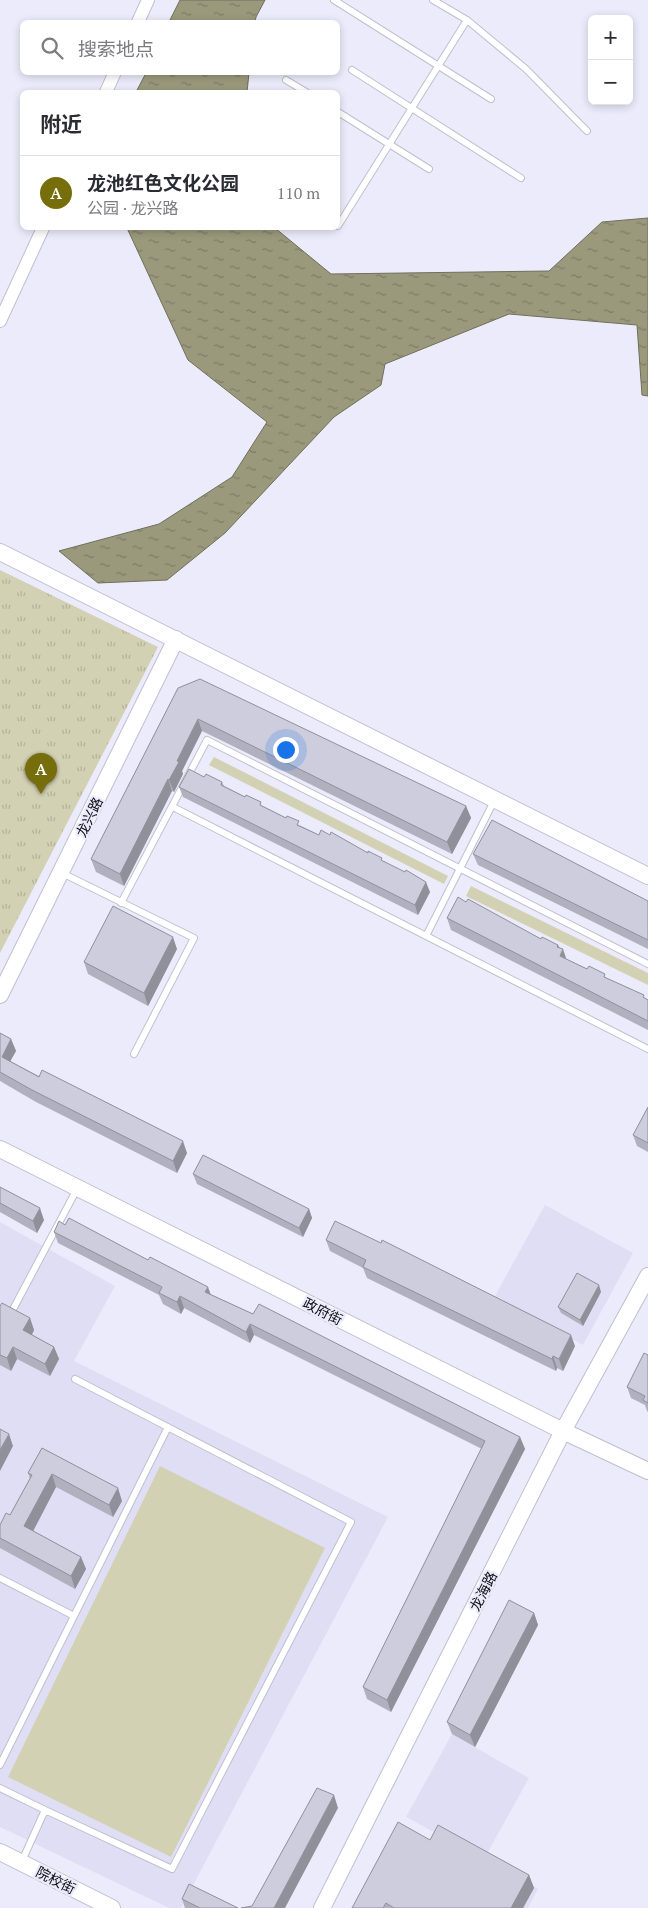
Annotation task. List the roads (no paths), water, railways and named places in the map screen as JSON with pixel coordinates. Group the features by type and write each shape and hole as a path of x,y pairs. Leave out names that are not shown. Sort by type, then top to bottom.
{"street":[{"path":"139,20 148,0"},
{"path":"107,90 114,75"},
{"path":"0,321 42,230"},
{"path":"0,552 648,876"},
{"name":"龙兴路","path":"0,995 62,873 176,639"},
{"name":"政府街","path":"0,1149 563,1431 648,1471"},
{"name":"龙海路","path":"322,1908 563,1431 648,1276"},
{"name":"院校街","path":"0,1852 112,1908"}],"lane":[{"path":"334,0 491,99"},
{"path":"433,0 467,20 526,69 587,131"},
{"path":"340,222 467,20"},
{"path":"352,70 521,178"},
{"path":"286,80 303,90"},
{"path":"340,113 429,169"},
{"path":"121,903 206,740 648,964"},
{"path":"426,936 495,799"},
{"path":"172,807 648,1049"},
{"path":"62,873 194,938 134,1054"},
{"path":"11,1313 78,1188"},
{"path":"0,1788 172,1869 351,1522 75,1379"},
{"path":"0,1765 168,1427"},
{"path":"0,1578 74,1616"},
{"path":"21,1862 45,1810"}],"water":[{"path":"180,0 265,0 255,20 170,20"},
{"path":"145,75 249,75 247,90 137,90"},
{"path":"648,218 648,396 642,395 637,325 509,314 385,364 381,385 334,417 225,533 167,580 98,583 59,551 159,524 232,477 267,422 188,360 128,230 277,230 331,274 549,271 602,222"}],"place":[{"name":"龙池红色文化公园","path":"41,794"}]}
